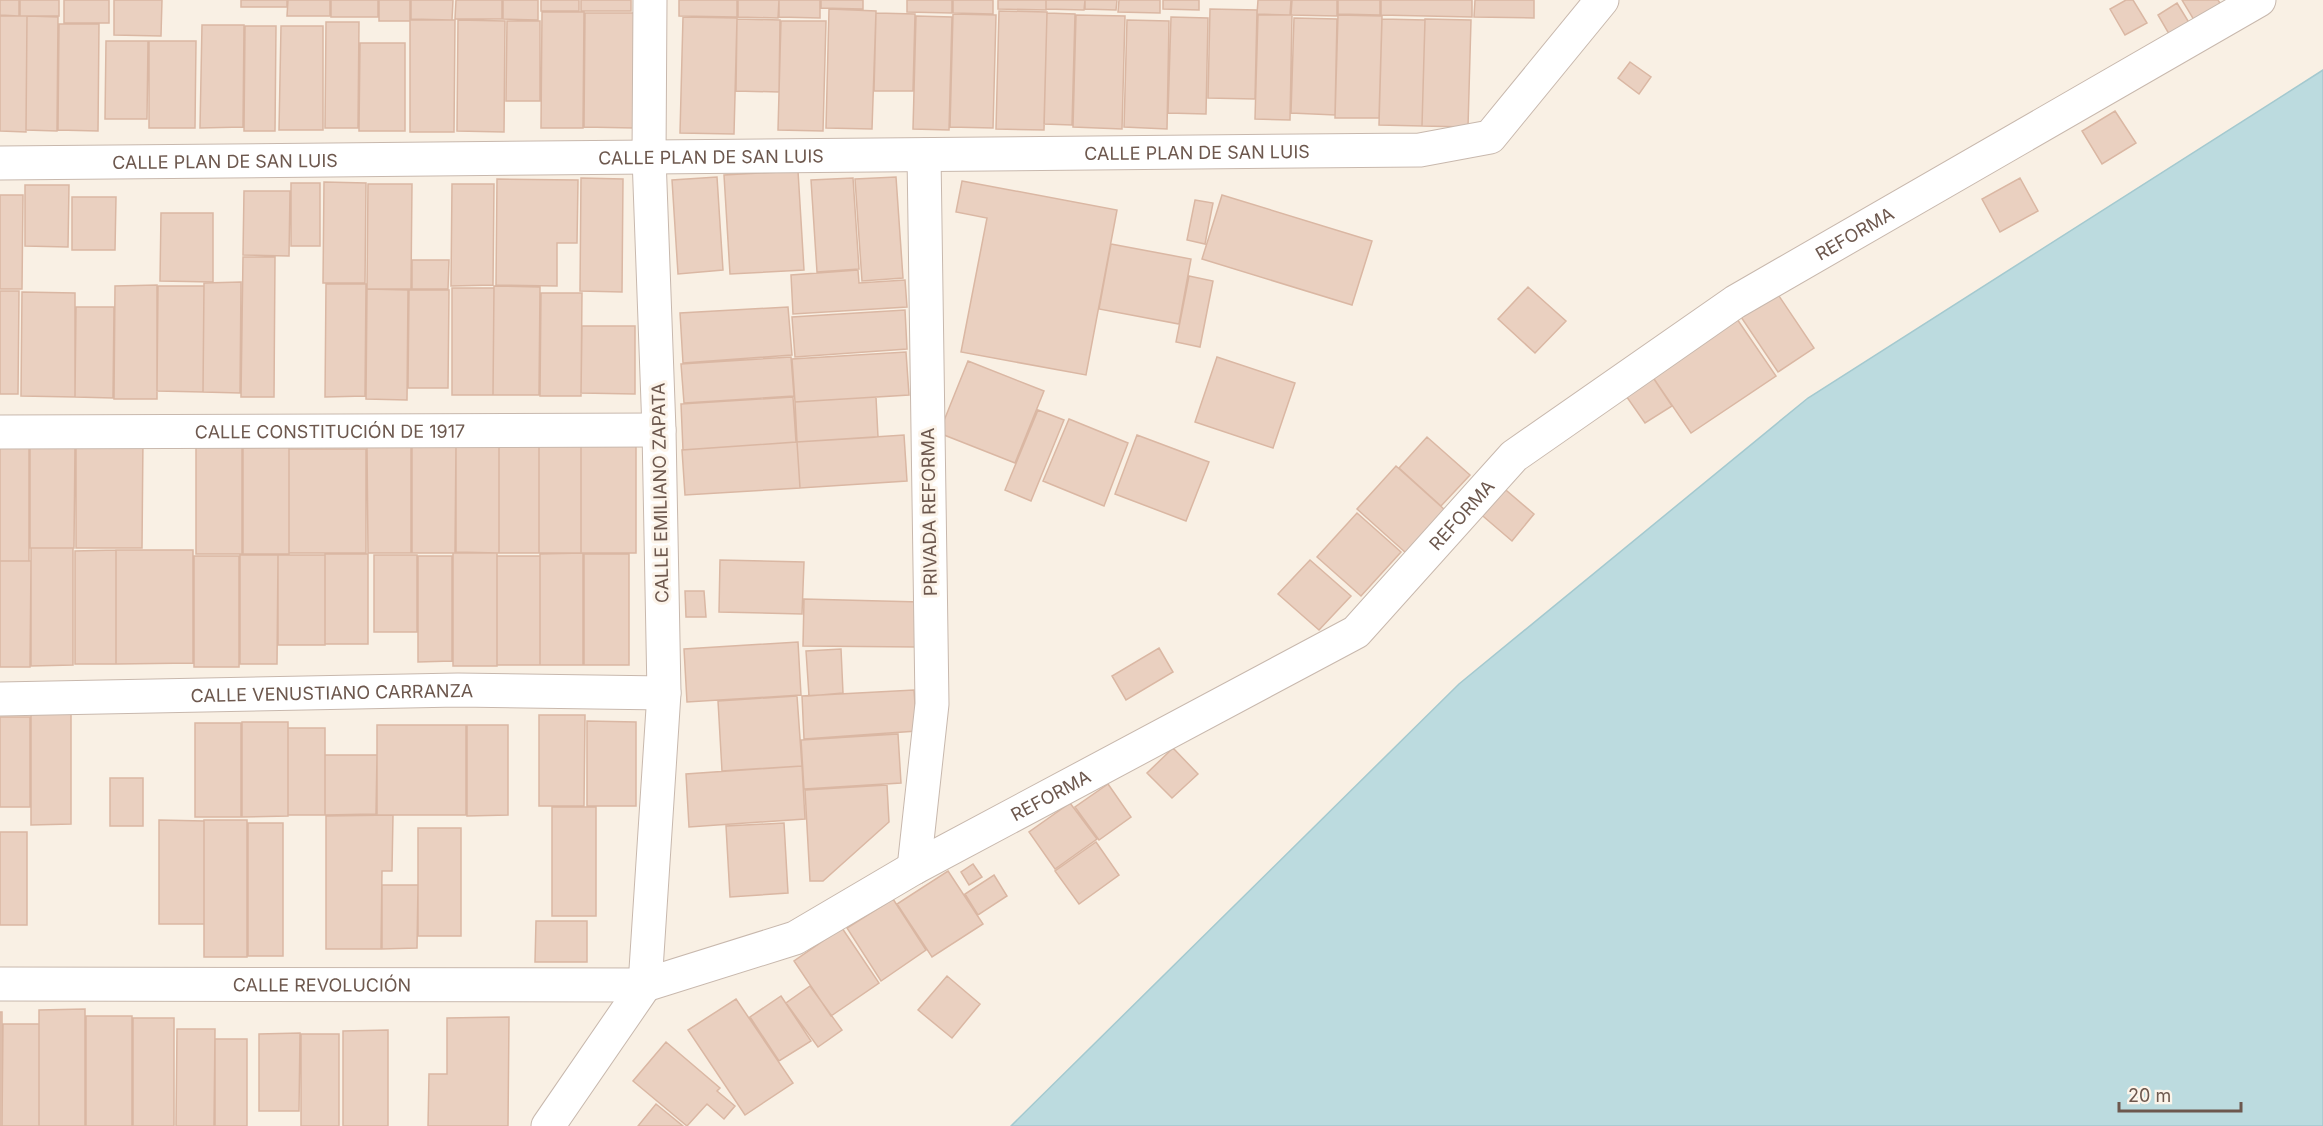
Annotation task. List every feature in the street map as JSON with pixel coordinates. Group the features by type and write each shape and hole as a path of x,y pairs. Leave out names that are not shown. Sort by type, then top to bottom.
{"street":[{"name":"CALLE EMILIANO ZAPATA","path":"645,985 664,693 659,430 649,157 650,0"},
{"name":"CALLE PLAN DE SAN LUIS","path":"0,163 1420,150 1490,137 1602,0"},
{"name":"REFORMA","path":"645,985 795,938 914,868 1356,632 1514,456 1735,302 2259,0"},
{"name":"PRIVADA REFORMA","path":"914,868 932,704 924,155"},
{"name":"CALLE CONSTITUCIÓN DE 1917","path":"0,432 659,430"},
{"name":"CALLE VENUSTIANO CARRANZA","path":"0,699 458,690 664,693"},
{"name":"CALLE REVOLUCIÓN","path":"0,984 645,985"},
{"path":"548,1126 645,985"}],"water":[{"path":"2323,70 2323,1126 1011,1126 1459,684 1808,398"}],"building":[{"path":"0,0 19,0 19,16 0,15"},
{"path":"20,0 59,0 59,16 20,16"},
{"path":"64,0 109,0 109,23 64,23"},
{"path":"114,0 162,0 161,36 114,35"},
{"path":"241,0 287,0 287,7 241,7"},
{"path":"288,0 330,0 330,16 287,16"},
{"path":"331,0 378,0 378,17 331,17"},
{"path":"379,0 410,0 410,21 379,21"},
{"path":"411,0 453,0 452,20 411,19"},
{"path":"456,0 502,0 502,19 455,19"},
{"path":"503,0 538,0 538,20 503,19"},
{"path":"541,0 579,0 579,11 541,11"},
{"path":"581,0 631,0 631,11 581,11"},
{"path":"679,0 737,0 737,17 679,16"},
{"path":"738,0 779,0 778,18 738,17"},
{"path":"779,0 820,0 820,18 779,17"},
{"path":"821,0 863,0 863,9 821,8"},
{"path":"907,0 952,0 952,13 907,12"},
{"path":"953,0 993,0 993,14 953,13"},
{"path":"998,0 1046,0 1046,10 998,9"},
{"path":"1046,0 1085,0 1084,10 1046,9"},
{"path":"1085,0 1117,0 1116,10 1085,9"},
{"path":"1119,0 1160,0 1160,13 1118,12"},
{"path":"1163,0 1199,0 1199,10 1163,9"},
{"path":"1258,0 1291,0 1290,15 1257,14"},
{"path":"1292,0 1337,0 1337,16 1291,15"},
{"path":"1338,0 1380,0 1380,15 1338,14"},
{"path":"1381,0 1472,0 1472,17 1381,15"},
{"path":"1475,0 1534,0 1534,18 1474,17"},
{"path":"2126,0 2133,0 2147,23 2125,35 2110,9"},
{"path":"2182,0 2218,0 2227,14 2200,30"},
{"path":"2177,3 2196,34 2176,46 2158,15"},
{"path":"829,9 876,11 872,129 826,128"},
{"path":"1210,9 1257,10 1255,99 1208,98"},
{"path":"999,11 1047,12 1044,130 996,129"},
{"path":"542,12 584,12 583,128 541,128"},
{"path":"585,13 634,13 634,128 584,127"},
{"path":"876,13 915,14 913,91 874,91"},
{"path":"1047,13 1075,14 1072,125 1044,124"},
{"path":"953,14 996,15 993,128 950,127"},
{"path":"1076,15 1125,16 1122,129 1073,127"},
{"path":"1258,15 1292,15 1290,120 1255,119"},
{"path":"1338,15 1382,16 1379,118 1335,118"},
{"path":"0,16 27,16 26,132 0,131"},
{"path":"27,16 58,17 57,131 26,130"},
{"path":"916,16 952,17 949,130 913,129"},
{"path":"683,17 737,18 734,134 680,133"},
{"path":"1171,17 1208,18 1206,114 1168,113"},
{"path":"1294,18 1337,19 1335,115 1291,113"},
{"path":"737,19 780,20 779,92 736,91"},
{"path":"1382,19 1425,20 1422,126 1379,125"},
{"path":"1425,19 1471,20 1468,127 1422,126"},
{"path":"410,20 455,20 454,132 410,132"},
{"path":"458,20 505,21 504,132 457,131"},
{"path":"1127,20 1169,21 1167,129 1124,127"},
{"path":"507,21 540,21 540,101 506,101"},
{"path":"781,21 826,21 823,131 778,130"},
{"path":"326,22 359,22 358,128 325,128"},
{"path":"59,24 99,24 98,131 58,130"},
{"path":"202,25 244,25 243,127 200,128"},
{"path":"245,26 276,26 275,131 244,131"},
{"path":"281,26 323,26 323,130 279,130"},
{"path":"106,41 148,41 147,119 105,119"},
{"path":"149,41 196,41 195,128 149,128"},
{"path":"360,43 405,43 405,131 359,131"},
{"path":"1630,62 1651,77 1639,94 1618,78"},
{"path":"2115,111 2136,143 2102,164 2082,131"},
{"path":"798,171 804,270 730,274 724,175"},
{"path":"717,177 723,270 678,274 672,180"},
{"path":"896,177 903,278 862,281 855,179"},
{"path":"581,178 623,179 622,292 580,291"},
{"path":"853,178 859,269 817,272 811,180"},
{"path":"2020,178 2038,211 2000,232 1982,199"},
{"path":"497,179 578,180 577,243 557,243 557,286 496,285"},
{"path":"962,181 1117,210 1086,375 961,352 987,218 956,212"},
{"path":"324,182 366,183 365,283 323,283"},
{"path":"291,183 320,183 320,246 291,246"},
{"path":"368,184 412,184 411,289 367,289"},
{"path":"452,184 494,184 493,285 451,286"},
{"path":"25,185 69,185 68,247 25,246"},
{"path":"244,191 290,191 289,256 243,255"},
{"path":"0,195 23,195 22,289 0,289"},
{"path":"1222,195 1372,241 1352,305 1202,259"},
{"path":"72,197 116,197 115,250 72,250"},
{"path":"1195,200 1213,203 1205,244 1187,240"},
{"path":"161,213 213,213 213,282 160,281"},
{"path":"1111,244 1191,259 1179,324 1099,309"},
{"path":"243,257 275,257 274,397 241,397"},
{"path":"412,260 449,260 448,289 412,289"},
{"path":"858,270 859,283 905,280 907,307 793,314 791,275"},
{"path":"1189,276 1213,281 1200,347 1176,342"},
{"path":"241,282 240,393 203,392 204,283"},
{"path":"326,284 366,284 365,396 325,397"},
{"path":"157,285 157,399 114,399 115,286"},
{"path":"158,286 204,286 203,392 157,391"},
{"path":"494,286 540,287 539,395 493,395"},
{"path":"1528,287 1566,321 1535,353 1498,319"},
{"path":"452,288 494,288 493,395 452,395"},
{"path":"367,289 408,290 407,400 366,399"},
{"path":"409,290 449,290 448,388 408,388"},
{"path":"0,291 19,291 18,394 0,394"},
{"path":"22,292 75,293 75,397 21,396"},
{"path":"541,293 582,293 581,396 540,396"},
{"path":"1777,293 1814,348 1778,372 1741,317"},
{"path":"76,307 114,307 113,398 75,397"},
{"path":"788,307 792,355 683,363 680,313"},
{"path":"905,310 907,349 795,357 792,317"},
{"path":"1737,319 1776,376 1691,433 1652,376"},
{"path":"582,326 635,326 635,394 581,393"},
{"path":"906,352 909,395 795,402 792,359"},
{"path":"791,357 794,396 684,403 681,364"},
{"path":"1217,357 1295,383 1273,448 1195,422"},
{"path":"968,361 1044,391 1015,463 939,433"},
{"path":"1652,376 1672,406 1645,423 1624,393"},
{"path":"793,397 796,442 683,450 681,404"},
{"path":"876,397 878,437 797,442 795,402"},
{"path":"1038,410 1064,420 1031,501 1005,490"},
{"path":"1069,419 1128,443 1104,506 1043,481"},
{"path":"904,435 907,481 800,488 797,442"},
{"path":"1137,435 1209,462 1186,521 1115,494"},
{"path":"143,437 142,548 76,548 76,438"},
{"path":"1427,437 1470,475 1441,506 1399,468"},
{"path":"412,440 456,440 455,553 412,553"},
{"path":"0,441 29,441 29,561 0,561"},
{"path":"797,442 800,488 685,495 682,450"},
{"path":"30,443 75,443 74,548 30,548"},
{"path":"456,443 499,443 499,553 456,552"},
{"path":"367,444 411,445 411,553 368,553"},
{"path":"539,444 539,553 499,553 499,445"},
{"path":"539,444 581,444 581,553 539,553"},
{"path":"581,444 636,444 636,553 581,553"},
{"path":"196,447 242,447 242,554 196,554"},
{"path":"289,447 289,554 243,554 243,448"},
{"path":"289,449 366,449 366,553 289,553"},
{"path":"1396,466 1445,510 1406,553 1357,509"},
{"path":"1500,485 1534,514 1512,541 1477,511"},
{"path":"1357,513 1401,552 1361,596 1317,557"},
{"path":"31,548 73,548 73,665 31,666"},
{"path":"116,550 116,664 75,664 75,551"},
{"path":"116,550 193,550 193,663 116,664"},
{"path":"453,553 497,553 497,666 453,666"},
{"path":"583,553 583,665 540,665 540,554"},
{"path":"325,554 368,554 368,644 325,644"},
{"path":"584,554 629,554 629,665 584,665"},
{"path":"240,555 278,555 277,664 240,664"},
{"path":"278,555 325,555 325,645 278,645"},
{"path":"374,555 417,555 417,632 374,632"},
{"path":"194,556 239,556 239,667 194,667"},
{"path":"418,556 452,556 452,661 418,662"},
{"path":"497,556 540,556 540,665 497,665"},
{"path":"720,560 804,562 802,614 719,612"},
{"path":"1310,560 1351,596 1319,630 1278,594"},
{"path":"0,561 31,561 30,667 0,667"},
{"path":"685,591 704,591 706,617 686,617"},
{"path":"804,599 920,602 918,647 803,646"},
{"path":"798,642 801,695 687,702 684,649"},
{"path":"1159,648 1173,672 1126,700 1112,676"},
{"path":"841,649 843,693 809,696 806,651"},
{"path":"914,690 917,731 804,739 802,696"},
{"path":"797,696 802,766 722,771 718,701"},
{"path":"71,713 71,824 31,825 31,714"},
{"path":"539,715 585,715 584,806 539,806"},
{"path":"0,717 30,717 30,807 0,807"},
{"path":"587,721 636,722 636,806 587,806"},
{"path":"242,722 288,722 288,816 242,817"},
{"path":"195,723 241,723 241,817 195,817"},
{"path":"377,725 466,725 466,815 377,815"},
{"path":"467,725 508,725 508,815 467,816"},
{"path":"288,728 325,728 325,815 288,815"},
{"path":"898,734 901,783 804,789 801,740"},
{"path":"1173,748 1198,774 1172,798 1147,773"},
{"path":"325,755 377,755 376,814 325,815"},
{"path":"802,766 805,819 689,827 686,774"},
{"path":"110,778 143,778 143,826 110,826"},
{"path":"1108,784 1131,817 1099,840 1075,807"},
{"path":"887,785 889,822 823,881 810,881 805,790"},
{"path":"1070,803 1097,839 1055,869 1029,832"},
{"path":"552,807 596,807 596,916 552,916"},
{"path":"393,815 392,871 382,871 381,949 326,949 326,816"},
{"path":"159,820 204,821 204,924 159,924"},
{"path":"204,820 247,820 247,957 204,957"},
{"path":"248,823 283,823 283,956 248,956"},
{"path":"784,823 788,893 730,897 726,826"},
{"path":"418,828 461,828 461,936 418,936"},
{"path":"0,832 27,832 27,925 0,925"},
{"path":"1096,842 1119,875 1079,904 1055,871"},
{"path":"973,864 982,877 969,885 961,872"},
{"path":"948,871 983,924 932,957 897,904"},
{"path":"994,875 1007,896 978,915 965,894"},
{"path":"382,885 418,885 417,948 382,949"},
{"path":"893,899 926,950 881,981 847,928"},
{"path":"536,921 587,921 587,962 535,962"},
{"path":"842,928 879,983 831,1016 794,961"},
{"path":"947,976 980,1004 952,1038 918,1010"},
{"path":"810,986 842,1030 818,1047 786,1003"},
{"path":"781,996 811,1041 779,1061 750,1017"},
{"path":"736,999 793,1083 745,1115 688,1030"},
{"path":"85,1009 85,1126 39,1126 39,1010"},
{"path":"0,1012 2,1012 2,1126 0,1126"},
{"path":"86,1016 132,1016 132,1126 86,1126"},
{"path":"509,1017 508,1126 428,1126 429,1074 447,1074 447,1018"},
{"path":"133,1018 174,1018 174,1126 133,1126"},
{"path":"3,1024 39,1024 39,1126 2,1126"},
{"path":"177,1029 215,1029 214,1126 176,1126"},
{"path":"388,1030 388,1126 343,1126 343,1031"},
{"path":"300,1033 299,1111 259,1111 259,1034"},
{"path":"301,1034 339,1034 339,1126 301,1126"},
{"path":"215,1039 247,1039 247,1126 215,1126"},
{"path":"666,1042 720,1088 717,1091 735,1106 724,1119 707,1104 687,1126 633,1081"},
{"path":"656,1104 683,1126 638,1126"}]}
